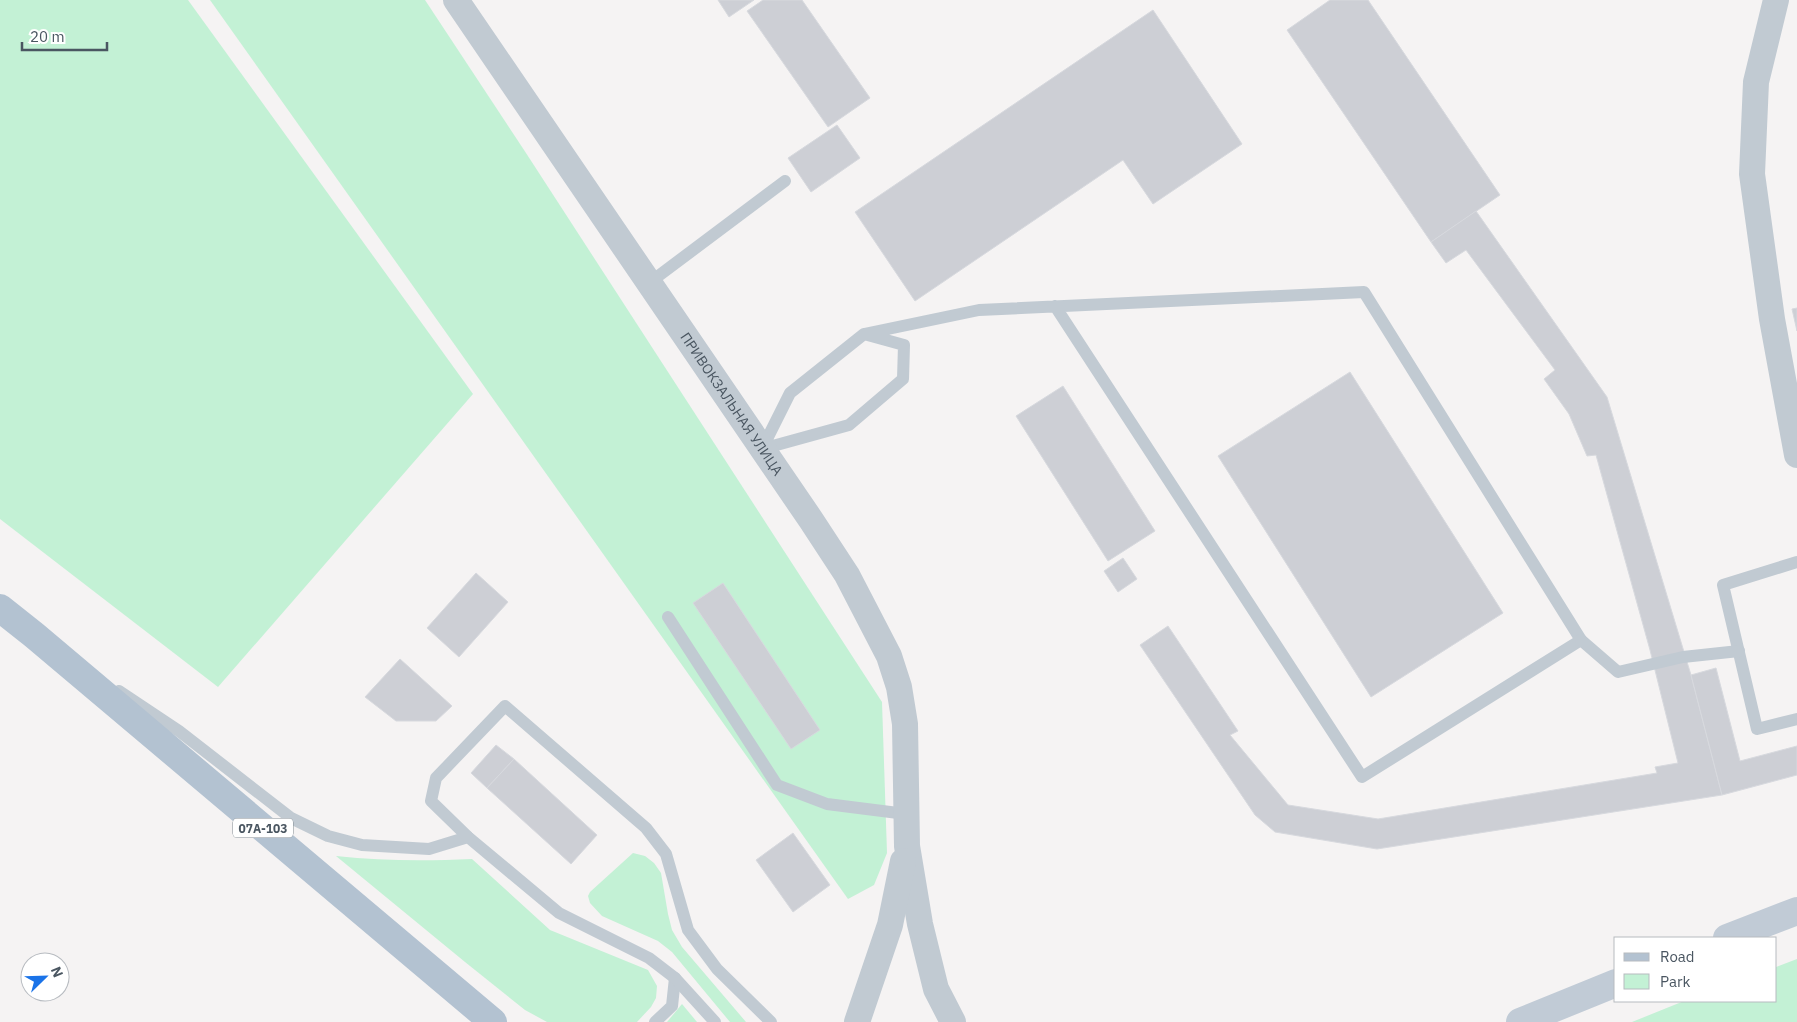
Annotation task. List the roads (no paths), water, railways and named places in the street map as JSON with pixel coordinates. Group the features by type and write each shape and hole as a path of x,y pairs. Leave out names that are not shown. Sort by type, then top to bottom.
{"main road":[{"name":"07А-103","path":"0,608 34,634 493,1022"},
{"path":"1730,937 1797,911"},
{"path":"1520,1022 1614,984"}],"street":[{"name":"ПРИВОКЗАЛЬНАЯ УЛИЦА","path":"456,0 847,574 889,656 899,687 905,724 907,846 920,924 936,989 953,1022"},
{"path":"1776,0 1756,82 1752,174 1772,319 1797,455"},
{"name":"ПРИВОКЗАЛЬНАЯ УЛИЦА","path":"857,1022 890,925 907,846"}],"lane":[{"path":"649,282 785,181"},
{"path":"762,449 790,393 864,334 979,310 1364,292 1581,640 1618,672 1683,657 1739,651"},
{"path":"1055,306 1362,777 1581,640"},
{"path":"762,449 849,425 902,379 904,345 864,334"},
{"path":"1797,562 1723,585 1758,729 1797,719"},
{"path":"668,617 777,785 827,804 906,814"},
{"path":"34,634 179,730 291,818 328,836 362,845 429,849 468,837"},
{"path":"714,1022 675,978 648,958 559,913 468,837 431,801 436,778 505,706 646,828 666,854 688,930 717,969 771,1022"},
{"path":"655,1022 672,1006 675,978"}]}
